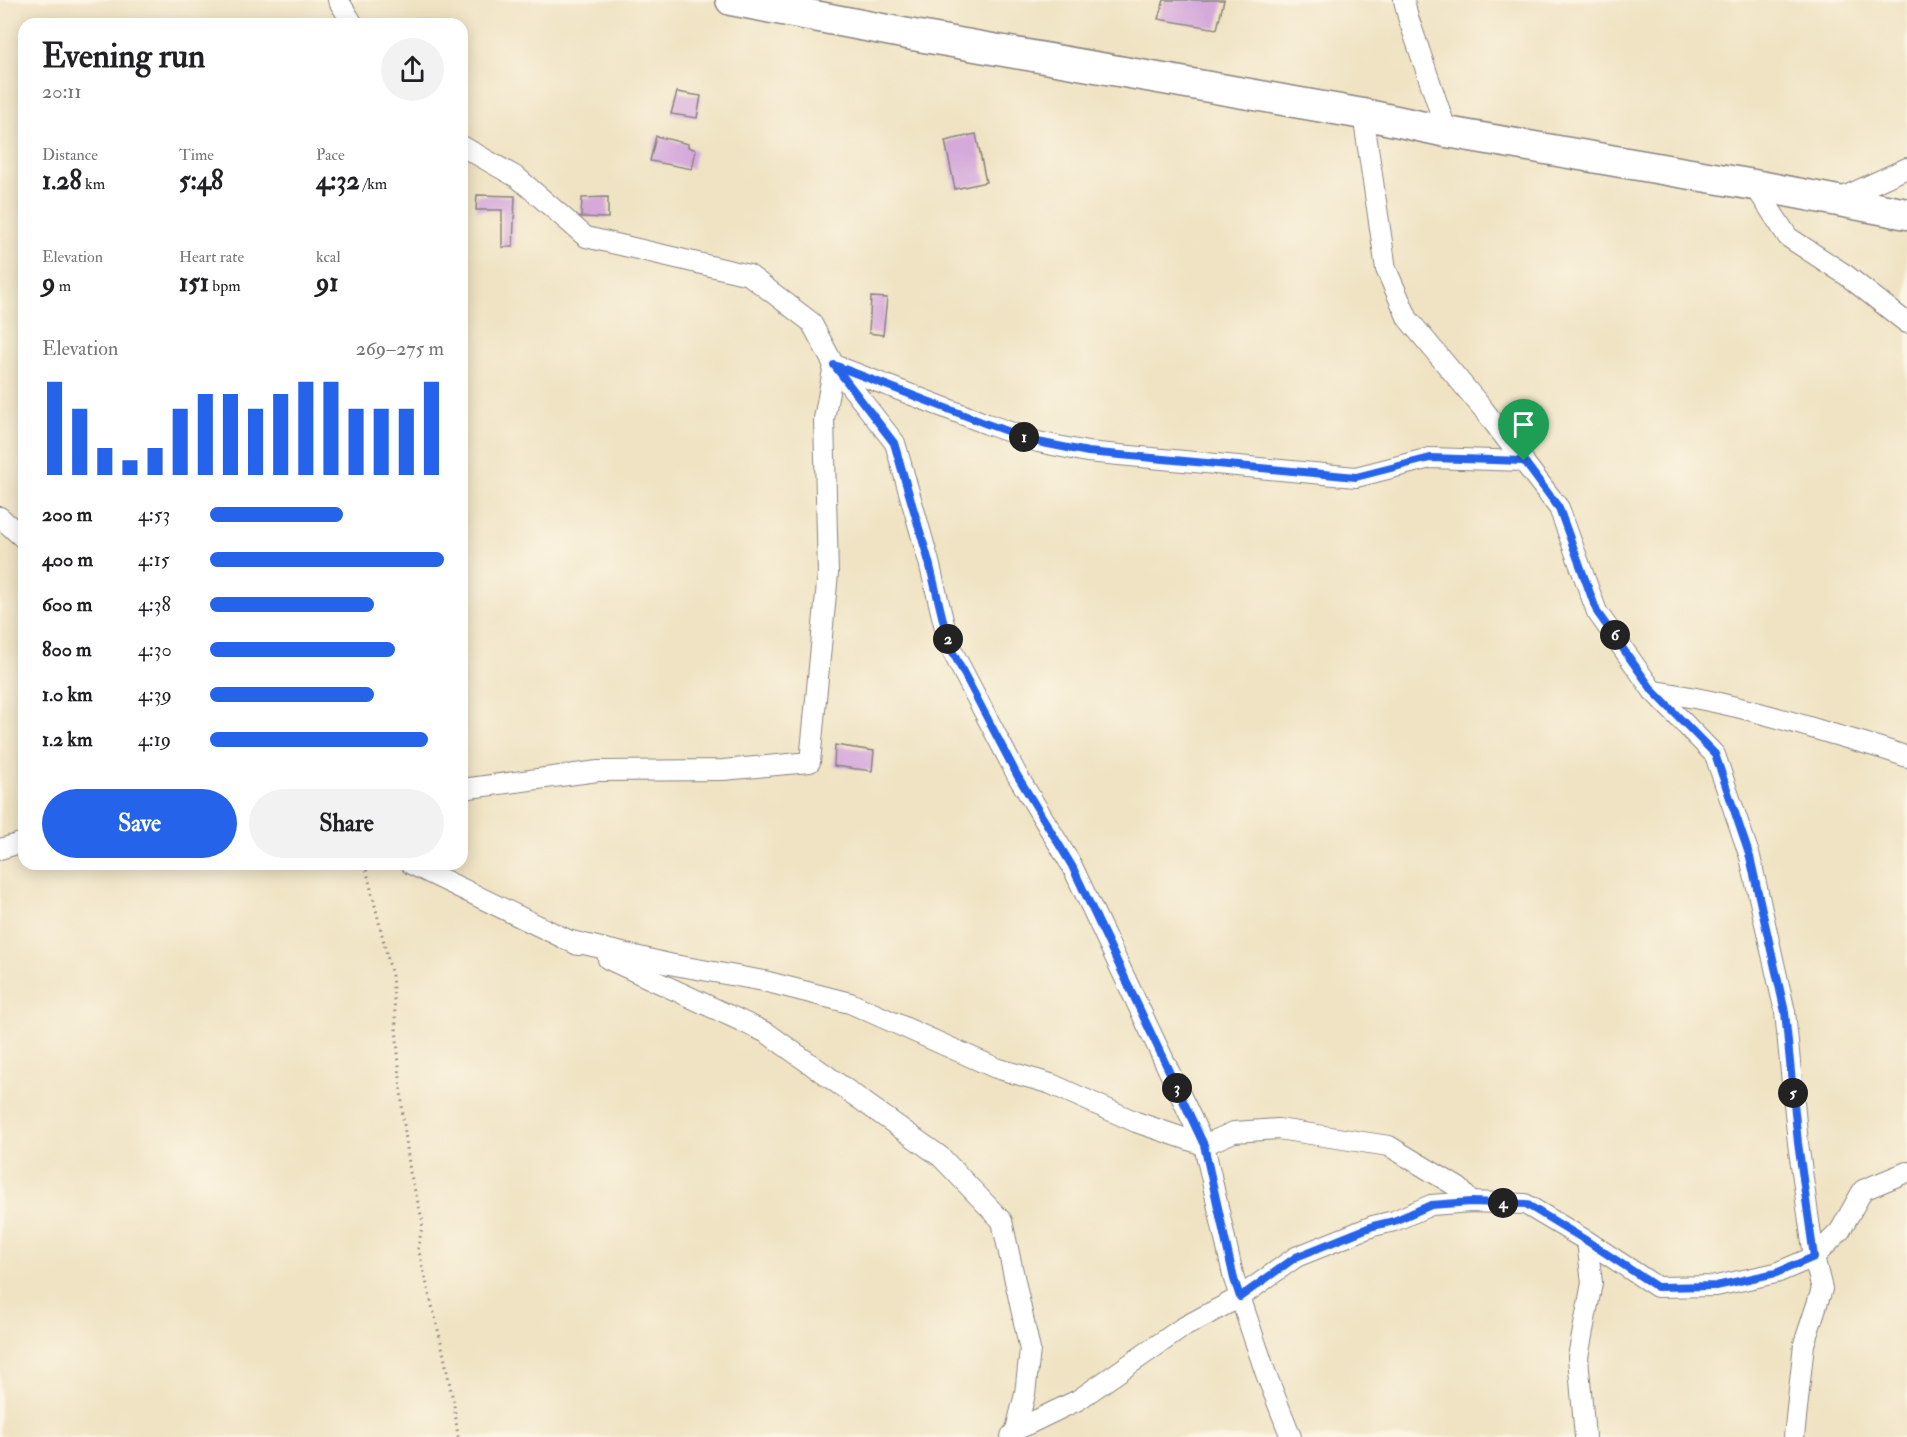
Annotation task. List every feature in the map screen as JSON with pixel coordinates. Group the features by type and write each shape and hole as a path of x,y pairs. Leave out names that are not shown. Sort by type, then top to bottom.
{"main road":[{"path":"731,0 924,37 1363,114 1447,132 1907,214"}],"street":[{"path":"338,0 349,18"},
{"path":"1404,0 1447,132"},
{"path":"1363,114 1386,269 1408,319 1524,461 1559,508 1597,612 1653,691 1715,754 1750,857 1785,1012 1798,1143 1814,1257 1822,1289 1804,1344 1794,1437"},
{"path":"468,149 518,178 586,237 749,275 812,322 834,365 894,443 929,562 949,645 1017,775 1072,866 1204,1145 1234,1279 1266,1374 1291,1437"},
{"path":"1837,200 1907,168"},
{"path":"1754,185 1788,237 1846,275 1907,323"},
{"path":"834,365 997,428 1038,442 1088,452 1356,477 1430,458 1524,461"},
{"path":"468,788 598,771 723,770 810,762 828,573 824,419 834,365"},
{"path":"0,517 18,534"},
{"path":"1653,691 1702,698 1758,712 1881,747 1907,757"},
{"path":"0,849 18,844"},
{"path":"423,870 767,1033 941,1157 1002,1221 1030,1350 1025,1394 1013,1434"},
{"path":"567,940 669,964 764,981 850,1003 996,1068 1051,1084 1136,1122 1204,1145 1234,1132 1278,1129 1389,1146 1459,1188 1471,1202"},
{"path":"1013,1434 1078,1400 1182,1328 1240,1297 1296,1257 1431,1205 1471,1202 1526,1204 1657,1287 1716,1286 1776,1273 1814,1257 1840,1230 1863,1190 1907,1172"},
{"path":"1585,1437 1578,1357 1592,1283 1587,1241"},
{"path":"1013,1434 1035,1437"}],"path":[{"path":"366,870 392,976 407,1150 410,1172 423,1222 418,1248 442,1346 458,1437"}],"building":[{"path":"1164,0 1224,0 1217,29 1158,19"},
{"path":"677,92 701,96 697,118 671,114"},
{"path":"976,134 986,182 955,189 945,141"},
{"path":"656,136 688,144 688,147 696,150 692,169 650,161"},
{"path":"477,195 515,196 513,247 502,247 502,210 476,210"},
{"path":"608,197 608,218 581,217 582,198"},
{"path":"871,297 887,298 883,335 869,333"},
{"path":"835,745 874,751 872,771 834,766"}],"route":[{"path":"834,365 1038,442 1088,452 1356,477 1430,458 1524,461 1559,508 1580,571 1597,612 1653,691 1715,754 1750,857 1785,1012 1798,1143 1814,1257 1776,1273 1716,1286 1657,1287 1526,1204 1471,1202 1431,1205 1296,1257 1240,1297 1204,1145 1072,866 1017,775 949,645 929,562 894,443 834,365"}]}
